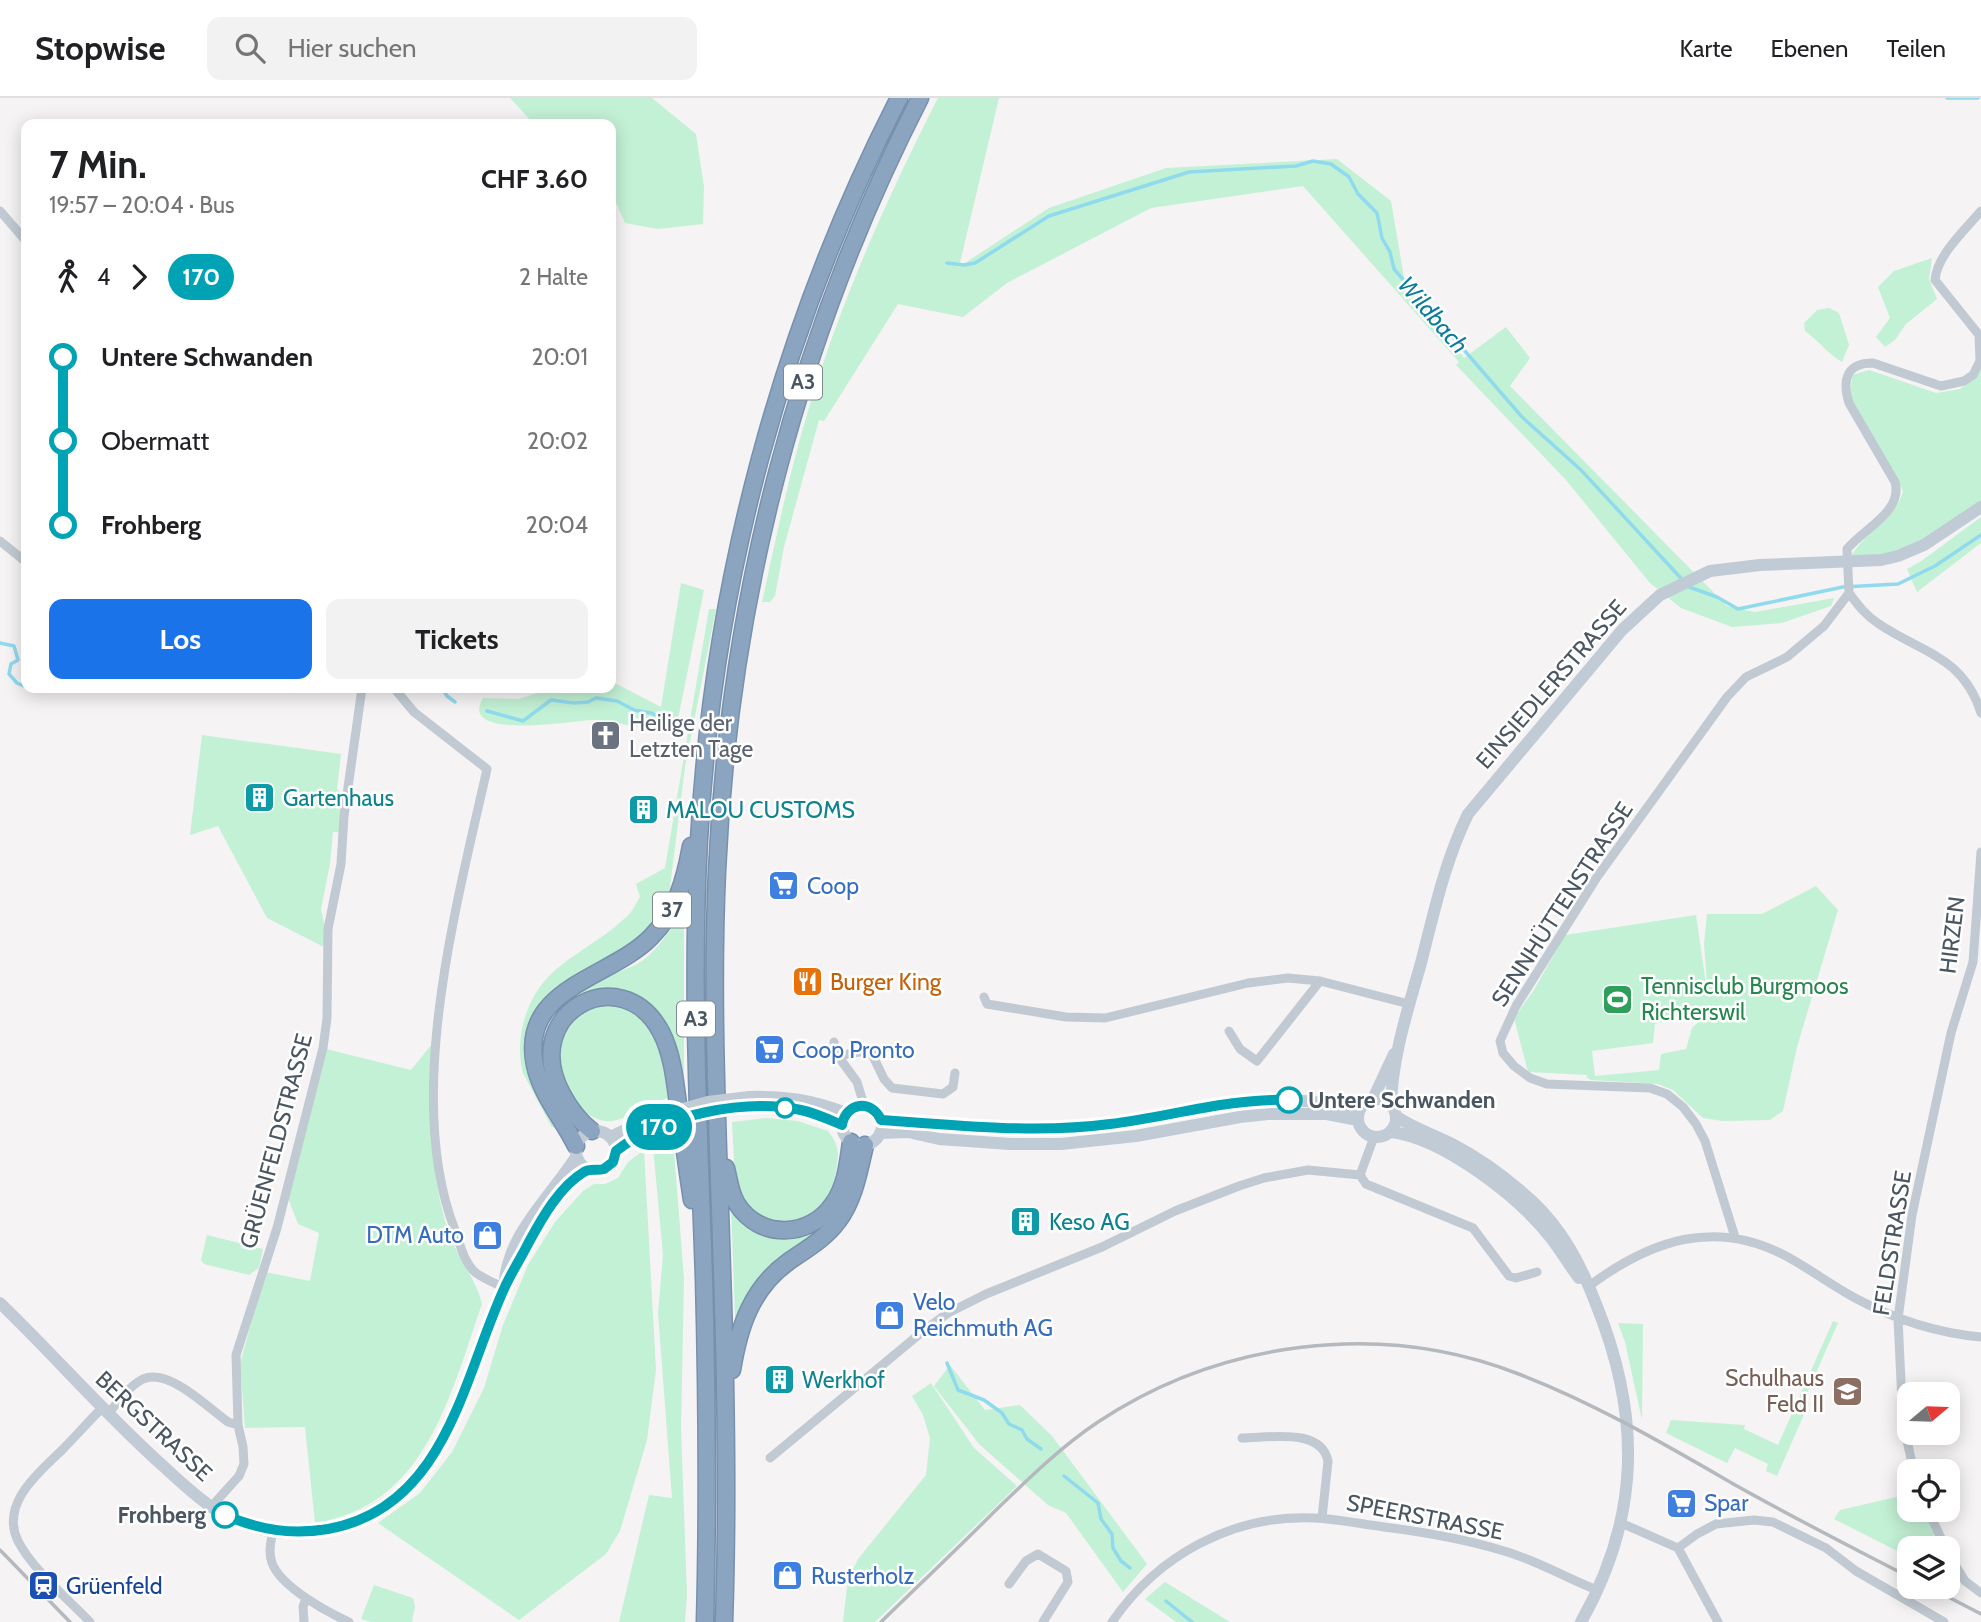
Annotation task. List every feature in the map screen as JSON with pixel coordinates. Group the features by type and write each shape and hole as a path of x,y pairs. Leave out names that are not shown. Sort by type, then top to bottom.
{"highway":[{"name":"A3","path":"705,1622 707,1479 696,915 706,757 726,614 745,521 769,427 800,328 827,256 899,98"},
{"name":"A3","path":"724,1622 726,1407 715,981 717,872 730,714 748,597 777,470 818,334 862,223 920,98"},
{"name":"37","path":"576,1152 538,1077 534,1054 537,1029 545,1011 562,993 634,952 654,935 670,913 686,871 706,757"},
{"path":"592,1131 578,1119 559,1089 552,1064 551,1045 558,1025 574,1008 598,998 617,998 646,1012 659,1028 667,1047 704,1282"},
{"path":"718,1129 730,1185 739,1206 757,1223 784,1231 803,1228 815,1222 834,1204 858,1144"},
{"path":"726,1407 739,1336 752,1302 774,1273 822,1238 838,1221 850,1196 858,1144"}],"main road":[{"name":"EINSIEDLERSTRASSE","path":"1394,1111 1392,1086 1398,1048 1442,881 1468,814 1622,630 1660,595 1710,571 1733,567 1881,560 1898,556 1924,545 1981,507"},
{"name":"EINSIEDLERSTRASSE","path":"1373,1100 1398,1048"},
{"name":"BERGSTRASSE","path":"610,1137 655,1123 701,1103 750,1102 774,1096 806,1100 844,1119"},
{"path":"881,1127 952,1140 1061,1144 1136,1136 1254,1115 1360,1114 1373,1100 1383,1100 1413,1128 1452,1144 1506,1178 1532,1201 1557,1230 1585,1274 1614,1350 1625,1396 1628,1447 1621,1523 1597,1591 1581,1622"},
{"path":"864,1105 875,1110 881,1127 871,1143 858,1144 844,1135 844,1119 850,1108 864,1105"},
{"path":"1391,1132 1394,1111"},
{"path":"1360,1114 1362,1130 1374,1137 1391,1132 1410,1135 1453,1156 1501,1189 1551,1237 1577,1275 1589,1286"},
{"name":"BERGSTRASSE","path":"0,1303 105,1411 211,1507 250,1525 273,1531 314,1531 352,1523 378,1510 414,1480 431,1459 449,1427 504,1288 550,1208 575,1178 587,1169 599,1171 609,1166 616,1151 655,1123"},
{"name":"BERGSTRASSE","path":"504,1288 509,1259 517,1241 576,1152 584,1135 592,1131"},
{"path":"592,1131 602,1132 610,1137 616,1151"},
{"path":"576,1152 587,1169"}],"street":[{"path":"0,211 21,235"},
{"path":"1981,211 1942,259 1936,270 1935,280 1980,334 1980,361 1973,375 1952,385 1941,386 1872,363 1862,363 1852,369 1846,379 1845,390 1849,403 1895,482 1898,492 1895,502 1886,513 1847,548 1849,593 1861,609 1878,624 1948,662 1964,677 1981,713"},
{"path":"0,541 21,558"},
{"name":"SENNHÜTTENSTRASSE","path":"1735,1237 1705,1141 1683,1107 1667,1094 1650,1088 1547,1084 1530,1078 1503,1053 1500,1041 1516,1006 1597,877 1727,697 1746,677 1787,657 1809,641 1849,593"},
{"name":"GRÜENFELDSTRASSE","path":"211,1507 239,1476 244,1464 238,1425 236,1355 265,1258 277,1228 323,1048 327,1018 328,929 341,864 344,816 361,693"},
{"path":"398,693 414,712 487,769 445,975 435,1062 433,1110 440,1181 450,1220 468,1263 475,1272 504,1288"},
{"name":"HIRZEN","path":"1946,1064 1951,1033 1973,962 1981,852"},
{"path":"984,997 987,1004 1027,1011 1066,1017 1105,1018 1271,979 1320,981 1409,1004"},
{"path":"1229,1031 1240,1049 1256,1061 1320,981"},
{"path":"834,1042 838,1056 858,1082 864,1105"},
{"path":"838,1056 870,1050 884,1079 892,1088 943,1094 953,1087 954,1073"},
{"name":"FELDSTRASSE","path":"1911,1459 1903,1423 1898,1318 1912,1215 1946,1064"},
{"path":"1360,1175 1374,1137"},
{"path":"770,1458 947,1313 986,1294 1102,1247 1175,1211 1251,1182 1308,1171 1360,1175"},
{"path":"1360,1175 1366,1184 1473,1228 1509,1276 1516,1278 1537,1272"},
{"path":"1589,1286 1620,1265 1667,1244 1692,1237 1735,1237 1787,1257 1856,1299 1898,1318 1962,1335 1981,1337"},
{"path":"90,1622 23,1550 15,1534 14,1515 29,1482 137,1383 153,1377 171,1380 228,1422 238,1425"},
{"name":"SPEERSTRASSE","path":"1242,1438 1304,1437 1317,1444 1327,1455 1328,1461 1322,1518"},
{"name":"SPEERSTRASSE","path":"1111,1622 1125,1602 1168,1561 1193,1545 1258,1522 1322,1518 1454,1538 1506,1551 1597,1591"},
{"path":"1678,1548 1716,1524 1754,1520 1773,1522 1826,1548 1856,1571 1944,1622"},
{"path":"1621,1523 1678,1548 1718,1622"},
{"path":"273,1531 270,1550 272,1565 279,1575 306,1598 349,1622"},
{"path":"1009,1584 1026,1561 1038,1554 1066,1571 1068,1581 1043,1622"},
{"path":"1960,1573 1965,1581 1981,1593"},
{"path":"304,1622 303,1607 306,1598"}],"green space":[{"path":"510,98 652,98 696,134 704,187 703,224 658,229 625,223 616,202 616,119 529,119"},
{"path":"938,98 999,98 959,267 1049,208 1166,168 1337,159 1391,201 1404,278 1464,358 1506,327 1530,358 1510,386 1727,606 1755,612 1834,598 1831,606 1782,623 1732,627 1681,608 1650,583 1566,480 1456,365 1459,362 1303,186 1151,208 1007,283 963,317 898,304 824,421 819,420 784,547 775,596 770,602 762,602 795,458 821,371 850,291 883,213"},
{"path":"1932,258 1929,279 1937,299 1906,324 1895,340 1885,347 1876,337 1890,318 1878,287 1894,271"},
{"path":"1829,308 1839,313 1849,345 1842,362 1805,331 1804,323 1817,310"},
{"path":"1981,366 1981,502 1922,543 1885,556 1850,558 1894,510 1903,491 1850,401 1852,375 1869,370 1936,393 1960,389 1976,377"},
{"path":"1981,517 1981,543 1917,592 1907,569"},
{"path":"681,583 704,590 676,729 638,727 595,720 523,726 487,720 479,712 483,698 518,699 538,693 616,693 616,684 661,707"},
{"path":"709,609 716,609 685,767 669,895 655,924 618,954 571,978 551,995 530,1034 560,1131 551,1126 523,1073 520,1047 524,1020 535,995 551,974 626,917 640,897 636,884 665,868"},
{"path":"202,735 341,754 337,789 343,794 340,832 333,832 321,909 325,927 324,947 267,918 218,826 190,835"},
{"path":"1816,886 1838,910 1797,1047 1783,1111 1770,1120 1723,1121 1703,1118 1673,1090 1658,1084 1591,1080 1586,1077 1588,1075 1528,1072 1514,1018 1534,990 1565,935 1696,915 1708,998 1704,944 1707,914 1762,914","holes":["1709,1007 1704,1017 1692,1028 1686,1049 1661,1054 1659,1070 1595,1076 1592,1051 1653,1043 1655,1024"]},
{"path":"676,919 684,922 684,1092 621,1119 601,1120 590,1116 573,1099 559,1065 562,1040 575,1020 556,1010 585,986 643,960 660,944"},
{"path":"432,1044 431,1117 438,1189 450,1236 476,1286 482,1304 444,1409 428,1441 408,1470 383,1494 353,1512 315,1523 305,1427 245,1428 240,1364 265,1272 310,1281 319,1233 298,1224 288,1198 326,1049 411,1070"},
{"path":"766,1118 798,1121 828,1131 838,1152 835,1187 840,1210 737,1319 731,1205 735,1179 732,1122"},
{"path":"673,1138 684,1279 681,1429 687,1595 685,1622 619,1622 649,1495 672,1498 658,1313 663,1255 653,1147"},
{"path":"644,1150 656,1370 647,1440 620,1531 606,1554 519,1620 378,1523 420,1493 452,1452 484,1388 503,1325 528,1265 555,1222 583,1191 594,1184 605,1184 618,1178 628,1162"},
{"path":"207,1235 263,1249 259,1268 249,1275 204,1264 201,1260"},
{"path":"1833,1321 1838,1323 1804,1400 1809,1403 1777,1476 1766,1471 1768,1464 1735,1448 1727,1463 1666,1433 1671,1420 1745,1425 1744,1429 1778,1445"},
{"path":"1618,1323 1643,1324 1642,1420 1625,1342"},
{"path":"950,1365 985,1410 1020,1405 1052,1436 1147,1564 1123,1592 1066,1513 1048,1505 979,1444 934,1386"},
{"path":"931,1383 974,1448 1017,1486 875,1622 843,1622 848,1579 858,1559 926,1475 930,1438 923,1415 912,1396"},
{"path":"1897,1497 1897,1522 1931,1522 1935,1532 1933,1536 1897,1536 1897,1551 1834,1519 1840,1510"},
{"path":"1165,1582 1230,1622 1176,1622 1145,1599"},
{"path":"374,1585 413,1598 415,1606 412,1622 371,1622 361,1619"}],"waterway":[{"path":"1947,98 1978,98"},
{"name":"Wildbach","path":"947,263 975,263 1049,216 1189,172 1296,166 1313,161 1331,164 1349,177 1358,194 1377,213 1382,238 1390,252 1394,269 1522,417 1581,470 1689,587 1717,597 1738,609 1843,587 1898,584 1935,566 1981,535"},
{"path":"0,643 14,646 18,660 11,664 9,674 21,685"},
{"path":"445,693 455,702"},
{"path":"487,711 523,721 551,700 574,703 588,702 596,698 617,701 634,710 651,713 663,719 677,719"},
{"path":"947,1363 958,1390 984,1400 1041,1449"},
{"path":"1064,1476 1098,1503 1101,1519 1112,1534 1113,1548 1121,1561 1130,1568"},
{"path":"1166,1601 1192,1622"}],"railway":[{"path":"881,1622 1070,1443 1098,1422 1145,1394 1196,1373 1248,1357 1301,1347 1356,1344 1410,1347 1464,1357 1545,1384 1629,1425 1897,1571"},
{"path":"0,1550 70,1622"},
{"path":"1952,1599 1981,1614"}],"bus line":[{"name":"170","path":"225,1515 262,1529 314,1531 352,1523 395,1498 414,1480 439,1446 462,1398 504,1288 550,1208 575,1178 587,1169 599,1171 609,1166 616,1151 656,1128 701,1114 751,1107 798,1109 842,1125 850,1108 864,1105 875,1110 881,1120 1016,1129 1058,1129 1157,1117 1236,1102 1289,1100"}],"place":[{"name":"Heilige der Letzten Tage","path":"606,736"},
{"name":"Gartenhaus","path":"260,798"},
{"name":"MALOU CUSTOMS","path":"643,810"},
{"name":"Coop","path":"784,886"},
{"name":"Burger King","path":"807,982"},
{"name":"Tennisclub Burgmoos Richterswil","path":"1618,999"},
{"name":"Coop Pronto","path":"769,1050"},
{"name":"Untere Schwanden","path":"1289,1100"},
{"name":"Keso AG","path":"1026,1222"},
{"name":"DTM Auto","path":"487,1235"},
{"name":"Velo Reichmuth AG","path":"890,1315"},
{"name":"Werkhof","path":"779,1380"},
{"name":"Schulhaus Feld II","path":"1847,1391"},
{"name":"Spar","path":"1681,1503"},
{"name":"Frohberg","path":"225,1515"},
{"name":"Rusterholz","path":"788,1576"},
{"name":"Grüenfeld","path":"43,1586"}]}
